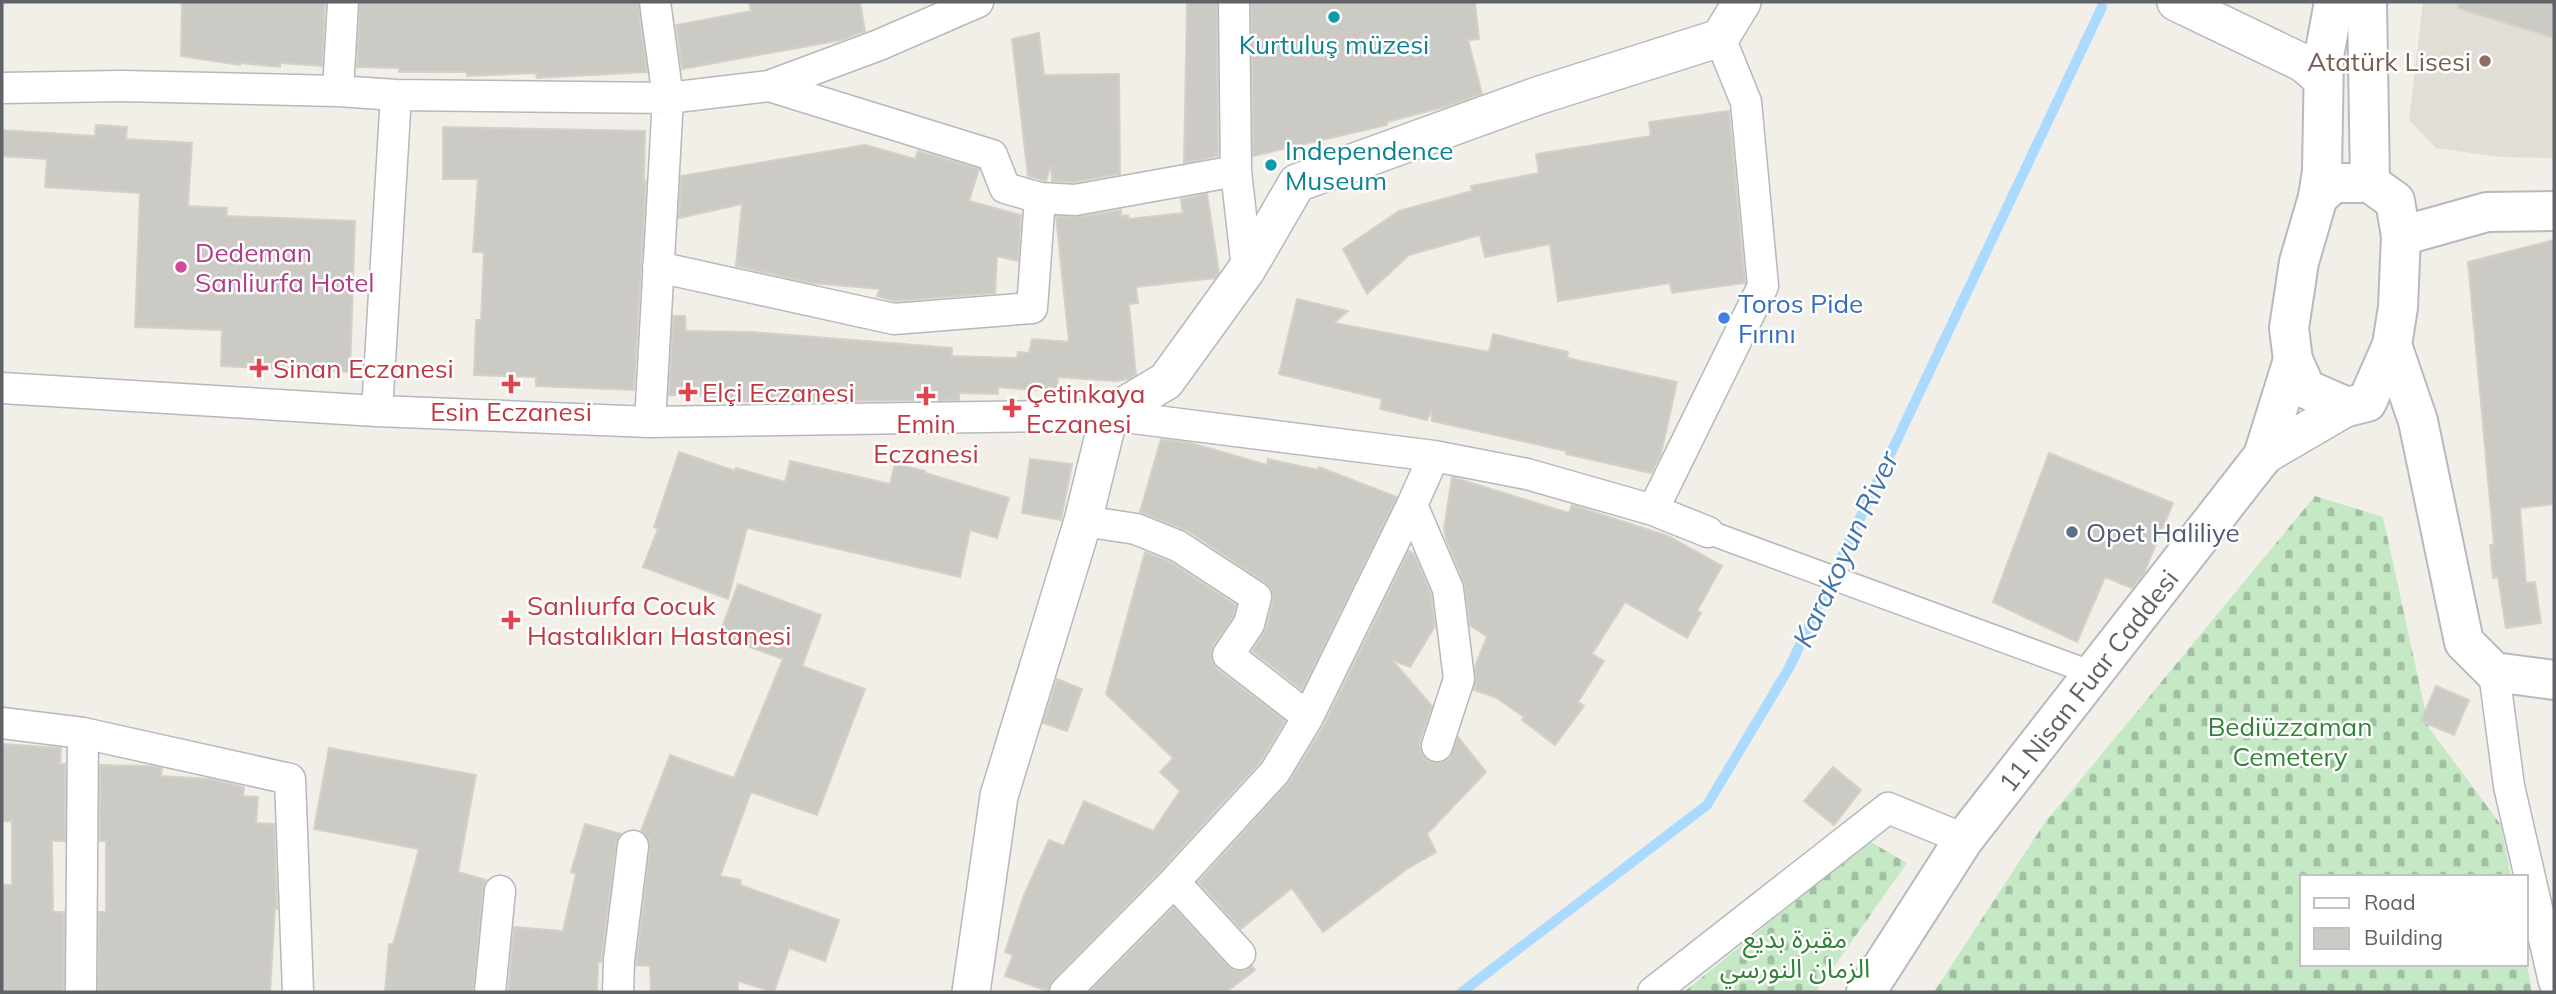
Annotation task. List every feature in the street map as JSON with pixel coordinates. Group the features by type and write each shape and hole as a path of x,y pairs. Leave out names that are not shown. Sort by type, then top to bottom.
{"main road":[{"path":"2318,197 2334,183 2370,183 2395,201 2401,236 2398,307 2392,345 2367,402 2347,407 2306,389 2293,360 2290,328 2299,262 2318,197 2322,171 2323,56 2334,2"},
{"path":"2367,2 2370,183"},
{"path":"2401,236 2487,212 2554,211"},
{"path":"2392,345 2418,421 2464,642 2494,672 2554,680"},
{"name":"11 Nisan Fuar Caddesi","path":"1866,992 1964,839 2263,456 2293,360"}],"street":[{"path":"338,91 342,2"},
{"path":"649,422 667,98 655,2"},
{"path":"2,88 122,86 338,91 396,96 667,98 769,86 879,45 978,2"},
{"path":"1234,2 1236,171 1247,269"},
{"path":"971,992 999,796 1083,521 1110,415 1166,381 1247,269 1297,183 1537,96 1720,38 1742,2"},
{"path":"2176,2 2304,64 2323,80"},
{"path":"1653,510 1763,286 1746,102 1720,38"},
{"path":"769,86 992,155 1004,188 1040,198 1076,200 1236,171"},
{"path":"377,411 396,96"},
{"path":"658,267 894,319 1032,308 1040,198"},
{"path":"2,388 377,411 649,422 1110,415 1434,456 1527,474 1653,510 2092,673"},
{"path":"2263,456 2347,407"},
{"path":"1065,992 1174,882 1275,772 1308,718 1434,456"},
{"path":"1412,505 1448,589 1459,679 1437,746"},
{"path":"1083,521 1136,529 1178,546 1256,597 1249,624 1228,655 1308,718"},
{"path":"2494,672 2509,786 2554,982"},
{"path":"2,723 83,733 179,752 290,779 298,992"},
{"path":"82,992 83,733"},
{"path":"1653,992 1888,808 1964,839"},
{"path":"618,992 619,960 633,846"},
{"path":"1174,882 1240,954"},
{"path":"490,992 500,891"}],"shaded area":[{"name":"Atatürk Lisesi","path":"2423,2 2554,2 2554,158 2500,157 2436,148 2409,120"}],"green space":[{"name":"Bediüzzaman Cemetery","path":"2315,496 2383,517 2429,728 2501,825 2511,875 2300,875 2300,966 2527,966 2532,992 1934,992 2044,824"},
{"name":"مقبرة بديع الزمان النورسي","path":"1869,841 1907,863 1816,992 1684,992"}],"building":[{"path":"182,2 325,2 322,66 280,63 280,67 240,65 181,56"},
{"path":"360,2 638,2 647,72 537,78 536,73 467,76 467,72 399,72 399,68 357,67"},
{"path":"749,2 860,2 865,31 841,40 682,69 676,25 751,11"},
{"path":"1187,2 1217,2 1218,156 1184,163"},
{"path":"1251,2 1475,2 1479,39 1468,40 1482,94 1387,122 1387,125 1253,156"},
{"path":"2459,2 2554,2 2554,38 2458,8"},
{"path":"1039,33 1044,75 1119,74 1120,174 1074,182 1052,181 1051,165 1046,181 1028,176 1012,39"},
{"path":"1729,111 1745,283 1672,293 1670,283 1558,301 1550,244 1485,257 1480,235 1409,255 1367,294 1343,249 1399,211 1472,191 1471,186 1539,173 1536,154 1651,136 1649,122"},
{"path":"96,125 127,127 126,139 192,143 188,206 227,208 226,216 355,221 350,372 221,366 222,330 135,327 140,193 45,187 47,159 2,156 2,130 95,136"},
{"path":"443,127 645,131 644,182 646,181 634,390 536,386 536,377 474,375 476,320 481,320 484,252 473,252 478,179 443,179"},
{"path":"865,145 915,159 918,151 979,169 969,201 1021,215 1018,261 997,256 995,293 895,301 877,296 880,289 812,283 736,266 742,204 679,218 681,176"},
{"path":"1207,194 1219,272 1215,278 1136,287 1138,303 1129,304 1136,375 1129,379 1115,381 1058,377 1057,388 1034,390 998,387 998,394 959,393 959,400 709,402 709,396 669,395 673,316 685,316 686,331 751,332 952,348 952,356 1017,358 1018,352 1029,353 1032,339 1069,342 1056,216 1078,217 1121,210 1121,216 1128,215 1129,219 1183,213 1181,199"},
{"path":"2554,240 2554,504 2520,508 2526,583 2535,582 2541,623 2506,628 2498,577 2493,578 2490,545 2494,545 2468,262"},
{"path":"1297,299 1348,311 1334,323 1489,352 1493,334 1568,352 1567,358 1677,382 1661,454 1651,473 1432,421 1431,409 1427,420 1380,409 1382,399 1279,374"},
{"path":"1161,439 1191,443 1267,465 1268,459 1318,470 1319,467 1397,497 1302,690 1252,651 1266,629 1273,601 1272,591 1266,583 1188,531 1140,512"},
{"path":"679,452 735,471 736,468 785,482 790,461 890,484 895,464 1009,498 997,538 970,530 960,577 747,528 728,599 643,567 658,529 654,527"},
{"path":"2049,453 2173,503 2144,573 2132,588 2105,577 2077,642 1993,602"},
{"path":"1030,459 1072,464 1061,520 1022,513"},
{"path":"1452,477 1569,513 1572,505 1668,536 1722,566 1697,611 1701,613 1687,638 1625,602 1592,654 1604,661 1578,702 1584,706 1555,745 1522,720 1524,717 1497,698 1474,690 1475,667 1487,636 1470,626 1464,582 1446,539 1444,529"},
{"path":"1409,551 1414,554 1431,594 1435,626 1410,667 1392,660 1432,706 1420,741 1420,750 1431,762 1441,763 1449,759 1458,737 1486,772 1427,834 1436,852 1407,869 1323,932 1292,888 1241,929 1198,882 1290,781 1324,725"},
{"path":"1145,552 1170,562 1236,605 1233,617 1213,646 1212,661 1217,669 1285,721 1261,761 1161,870 1053,980 1048,991 1005,976 1013,955 1005,952 1024,895 1049,840 1064,846 1084,801 1153,831 1180,791 1160,772 1173,758 1106,694"},
{"path":"738,584 821,615 802,666 865,689 817,815 751,792 720,876 741,880 740,885 839,920 825,961 789,948 774,992 738,981 738,992 651,992 650,966 636,965 650,848 649,839 641,831 670,755 734,778 783,659 719,636"},
{"path":"1057,679 1082,689 1067,731 1043,723"},
{"path":"2436,686 2469,700 2454,735 2421,721"},
{"path":"2,744 61,748 60,764 65,764 65,841 52,841 53,912 64,912 64,992 2,992 2,885 12,885 12,821 2,821"},
{"path":"329,748 476,775 458,872 486,880 473,992 385,992 389,944 393,945 419,849 314,829"},
{"path":"100,765 162,768 161,776 210,779 244,787 243,796 258,797 256,823 274,824 277,909 270,992 98,992 99,912 106,912 106,841 100,841"},
{"path":"1833,767 1861,790 1834,825 1804,801"},
{"path":"585,824 621,834 616,844 601,962 598,962 597,992 508,992 514,927 563,931 576,874 571,872"},
{"path":"1174,907 1228,966 1235,971 1244,971 1252,966 1255,970 1226,992 1089,992"}],"waterway":[{"name":"Karakoyun River","path":"1462,992 1707,805 1789,668 2102,7"}],"place":[{"name":"Kurtuluş müzesi","path":"1334,17"},
{"name":"Atatürk Lisesi","path":"2485,61"},
{"name":"Independence Museum","path":"1271,165"},
{"name":"Dedeman Sanliurfa Hotel","path":"181,267"},
{"name":"Toros Pide Fırını","path":"1724,318"},
{"name":"Sinan Eczanesi","path":"259,368"},
{"name":"Esin Eczanesi","path":"511,384"},
{"name":"Elçi Eczanesi","path":"688,392"},
{"name":"Emin Eczanesi","path":"926,396"},
{"name":"Çetinkaya Eczanesi","path":"1012,408"},
{"name":"Opet Haliliye","path":"2072,532"},
{"name":"Sanlıurfa Cocuk Hastalıkları Hastanesi","path":"511,620"}]}
